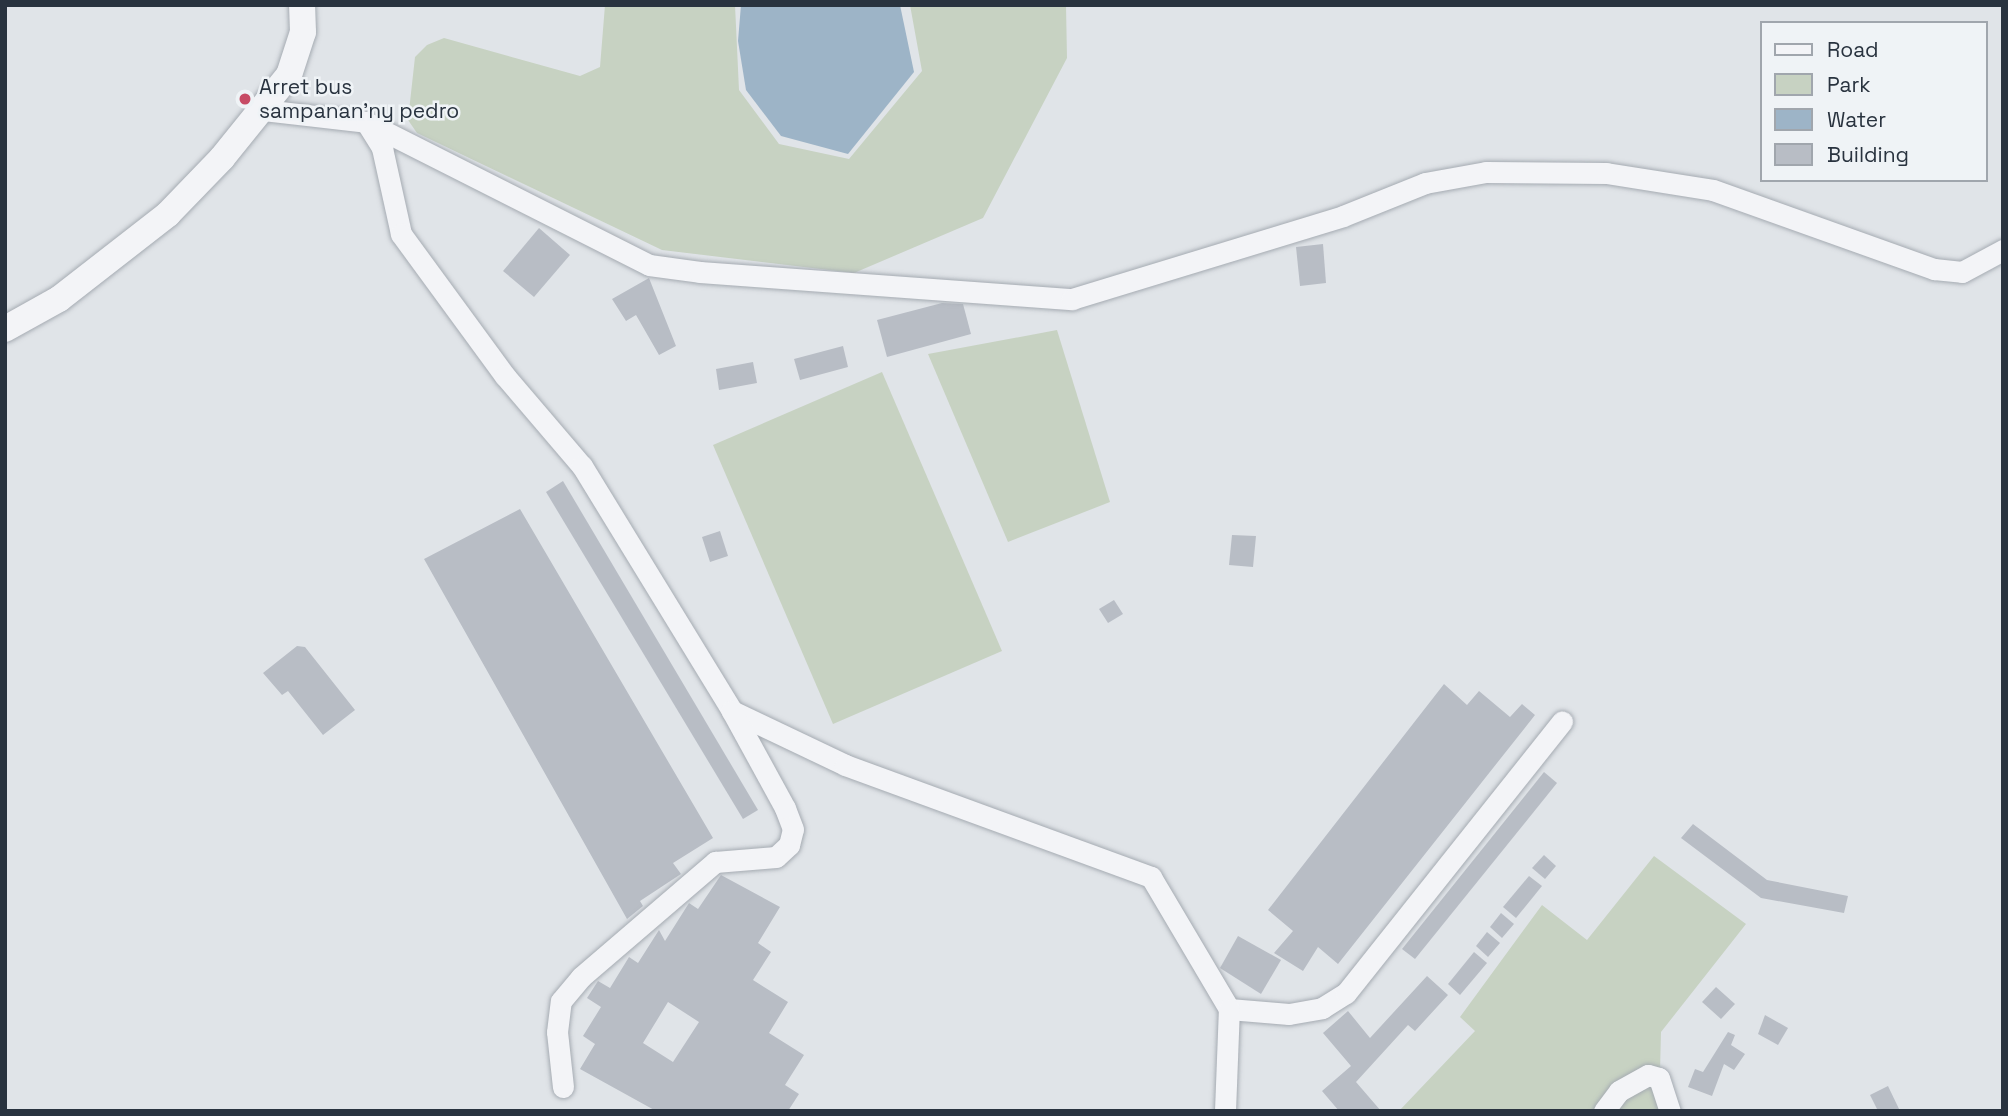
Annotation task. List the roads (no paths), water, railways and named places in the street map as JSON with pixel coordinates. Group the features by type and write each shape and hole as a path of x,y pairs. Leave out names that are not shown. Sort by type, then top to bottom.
{"street":[{"path":"5,330 59,299 168,214 263,110 289,75 303,32 302,5"},
{"path":"263,110 366,121 649,265 700,272 1072,299 1343,216 1425,183 1486,172 1606,173 1713,190 1934,269 1962,272 2003,250"},
{"path":"366,121 382,148 401,234 505,376 582,466 732,711 785,808 793,829 789,845 776,857 715,862 581,977 561,1001 557,1032 563,1087"},
{"path":"732,711 845,765 1151,877 1229,1009 1225,1111"},
{"path":"1229,1009 1289,1014 1322,1008 1346,993 1562,721"},
{"path":"1604,1111 1619,1091 1648,1075 1659,1078 1670,1111"}],"water":[{"path":"741,5 900,5 914,72 848,154 781,136 746,90 738,41"}],"place":[{"name":"Arret bus sampanan'ny pedro","path":"245,99"}]}
